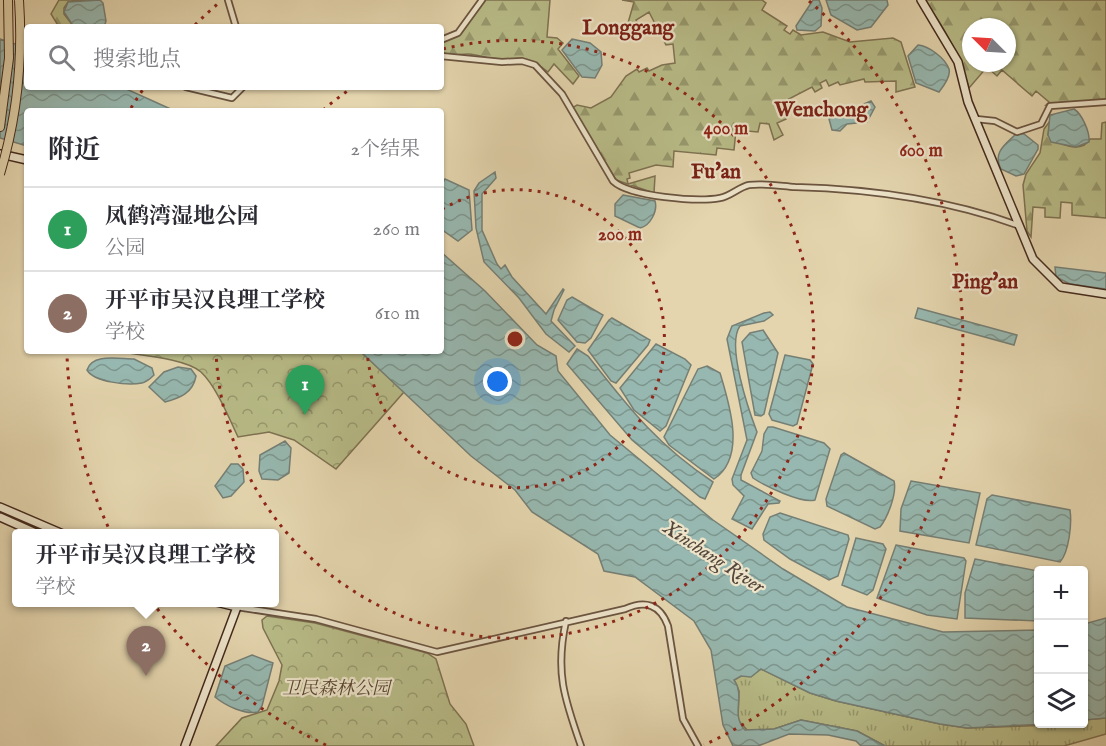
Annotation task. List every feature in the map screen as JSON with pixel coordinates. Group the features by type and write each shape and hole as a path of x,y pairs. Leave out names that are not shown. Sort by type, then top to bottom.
{"main road":[{"path":"0,127 9,58 8,0"},
{"path":"0,174 11,133 19,77 21,41 19,0"}],"street":[{"path":"228,0 235,24"},
{"path":"444,39 458,33 482,0"},
{"path":"921,0 958,62 976,119 1022,227 1033,259 1057,284 1067,289 1106,294"},
{"path":"444,56 502,62 522,61 535,65 562,94 614,181 619,185 647,194 705,199 723,197 752,185 845,188 986,213 1022,227"},
{"path":"199,90 232,98 240,90"},
{"path":"976,119 996,122 1017,132 1041,124 1050,106 1106,102"},
{"path":"0,154 24,159"},
{"path":"0,507 51,529"},
{"path":"0,518 26,529"},
{"path":"246,607 316,619 437,652 625,609 639,603 651,605 658,610 668,626 683,719 698,746"},
{"path":"185,746 233,607"},
{"path":"566,621 560,648 560,669 581,746"}],"green space":[{"path":"59,0 87,0 68,2 64,8 64,14 72,24 57,24 51,14"},
{"path":"483,0 550,0 547,37 557,38 563,43 558,49 579,76 573,84 554,64 548,72 529,60 501,61 472,54 444,54 444,42 456,36"},
{"path":"622,0 762,0 766,3 762,10 787,26 784,30 790,34 793,30 801,35 823,32 850,42 893,38 901,42 915,87 896,92 896,81 865,82 864,79 840,85 838,82 829,86 826,80 820,83 822,88 815,92 812,87 779,104 786,119 777,123 783,135 774,140 769,124 760,123 758,132 736,130 734,150 717,148 716,155 674,151 673,167 656,165 629,173 628,184 655,176 654,193 616,180 572,108 577,105 591,108 611,97 626,76 637,69 639,72 647,68 649,71 662,65 675,63 673,44 666,45 649,12 636,20 638,24 632,28 628,23 634,2"},
{"path":"924,0 1106,0 1106,101 1046,105 1049,102 1036,91 1032,96 1004,72 1016,72 1016,18 962,18 962,68 945,31"},
{"path":"963,72 983,72 969,88"},
{"path":"1050,121 1048,135 1063,145 1075,147 1086,144 1090,139 1101,139 1102,123 1106,122 1106,218 1072,215 1072,203 1061,202 1060,218 1045,217 1045,208 1033,207 1031,237 1027,231 1023,185 1026,174 1040,153 1044,129"},
{"path":"135,354 363,354 404,392 336,469 294,440 269,432 238,437 212,385 201,372 184,363"},
{"name":"卫民森林公园","path":"267,616 315,623 427,653 436,659 450,704 466,724 474,746 216,746 242,718 267,710 279,681 282,665 263,628 262,620"},
{"path":"761,669 810,693 836,701 940,724 967,728 1034,726 1034,728 1088,728 1088,720 1106,718 1106,734 1064,746 885,746 857,731 801,720 774,729 748,731 738,720 739,691 734,680 741,676 751,676"}],"water":[{"path":"100,0 103,3 105,24 72,24 64,12 68,2"},
{"path":"813,0 819,0 822,8 821,26 815,31 797,30 796,26"},
{"path":"826,0 887,0 888,5 871,27 857,30 831,15"},
{"path":"0,39 24,47 24,90 129,90 168,108 24,108 24,145 0,138"},
{"path":"572,39 590,43 601,52 602,65 595,78 582,77 562,50"},
{"path":"918,45 936,53 949,69 948,78 939,92 916,83 908,56"},
{"path":"871,101 875,107 867,122 847,124 840,131 832,130 829,119"},
{"path":"1074,109 1085,124 1089,142 1076,147 1051,142 1048,135 1050,115"},
{"path":"1017,133 1024,134 1038,145 1038,149 1024,174 1016,176 1001,169 998,158 1005,145"},
{"path":"495,172 496,178 482,194 482,230 497,264 501,269 505,265 512,277 546,314 564,290 551,321 575,346 569,352 546,334 519,298 484,262 476,228 474,191 479,183"},
{"path":"445,179 469,190 472,230 458,241 444,231"},
{"path":"623,195 655,201 654,213 644,227 640,228 615,216 615,204"},
{"name":"Xinchang River","path":"444,255 485,291 537,345 556,356 558,371 610,435 713,520 783,569 847,607 943,632 1034,630 1034,725 967,728 940,724 836,701 810,693 761,669 751,677 741,676 734,680 739,692 739,718 745,730 774,729 801,720 857,731 885,746 861,746 856,741 828,735 789,734 758,746 733,746 723,725 711,650 694,621 635,577 604,571 598,554 532,512 515,490 471,456 363,354 444,354"},
{"path":"1055,267 1106,273 1106,289 1070,284 1056,277"},
{"path":"572,297 603,315 591,338 585,343 577,342 558,320 567,300"},
{"path":"918,308 1017,335 1014,345 915,318"},
{"path":"770,312 773,315 764,321 740,326 736,335 740,378 757,432 741,480 780,501 768,504 752,529 732,519 744,496 733,485 732,479 747,440 727,339 732,326"},
{"path":"612,318 650,340 616,383 611,381 588,350"},
{"path":"763,330 778,353 764,414 761,416 755,415 742,342 750,333"},
{"path":"656,344 685,359 691,365 666,426 660,431 634,410 620,388"},
{"path":"577,349 588,356 631,409 660,440 713,482 705,499 632,440 567,364"},
{"path":"785,355 810,360 813,364 797,424 793,426 772,420 769,414"},
{"path":"100,359 134,359 152,368 154,375 142,383 128,384 97,378 87,370 94,361"},
{"path":"707,366 720,373 728,399 733,429 730,457 724,469 714,479 669,445 664,437 698,369"},
{"path":"178,367 191,369 196,376 194,382 185,394 165,402 149,387 164,372"},
{"path":"768,427 824,443 830,449 815,500 809,501 793,497 774,490 753,478 751,473 762,451 764,434"},
{"path":"285,441 291,448 289,473 278,480 262,479 259,471 260,455"},
{"path":"844,453 894,481 891,505 880,527 875,529 827,506 826,499 841,455"},
{"path":"231,464 238,464 243,469 244,482 231,496 223,498 215,486"},
{"path":"911,481 980,493 969,543 900,531 901,509"},
{"path":"992,495 1070,510 1069,538 1066,552 1060,562 976,545 987,499"},
{"path":"780,513 848,535 849,539 838,576 829,580 790,559 764,540 763,534 770,517"},
{"path":"856,538 883,544 886,549 873,590 867,595 842,585"},
{"path":"896,545 964,558 966,561 957,619 927,615 877,598"},
{"path":"975,559 1034,570 1034,621 965,618 965,593"},
{"path":"1106,618 1106,718 1088,720 1088,623"},
{"path":"252,655 273,663 262,706 258,712 253,713 236,709 215,697 225,666"}],"place":[{"name":"凤鹤湾湿地公园","path":"305,415"},
{"name":"开平市吴汉良理工学校","path":"146,676"}],"district":[{"name":"Longgang","path":"628,27"},
{"name":"Wenchong","path":"821,109"},
{"name":"Fu'an","path":"716,171"},
{"name":"Ping'an","path":"985,281"}]}
